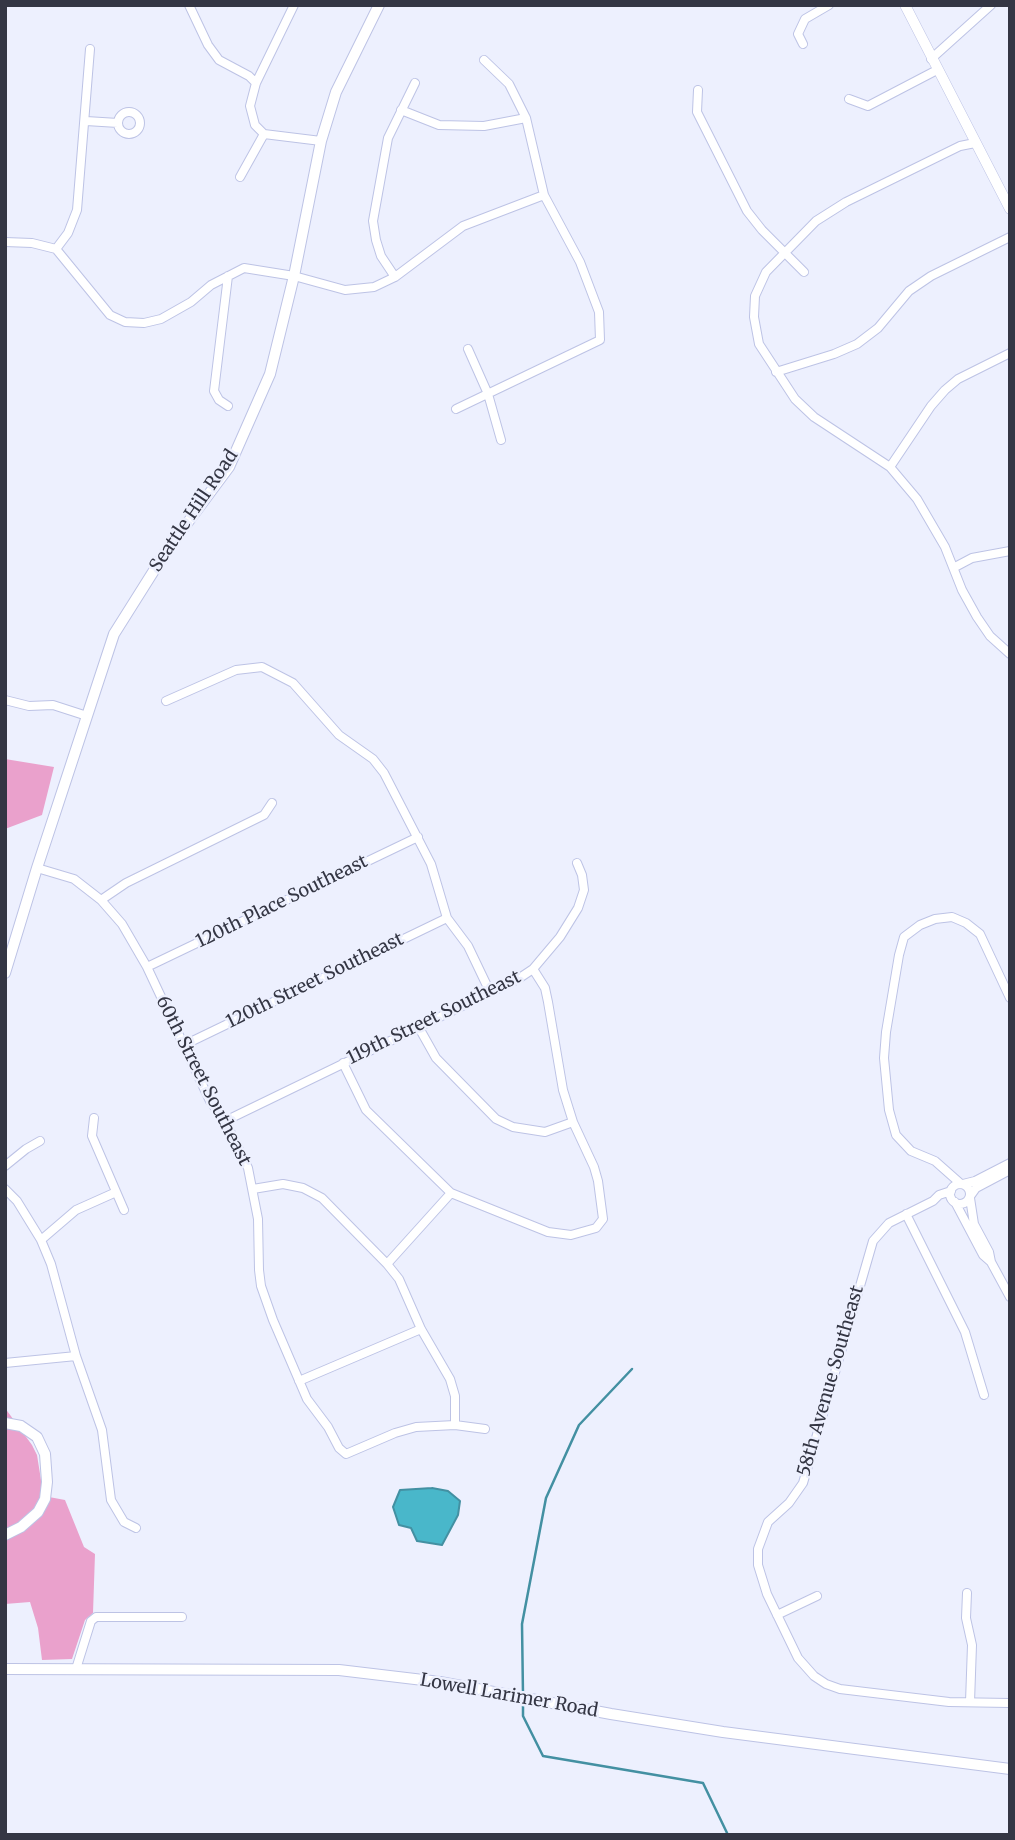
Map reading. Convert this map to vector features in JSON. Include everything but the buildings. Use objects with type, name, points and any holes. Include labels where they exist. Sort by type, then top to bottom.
[{"type":"main road","name":"Seattle Hill Road","points":[[5,972],[114,634],[165,553],[229,467],[270,374],[294,276],[321,141],[337,92],[379,5]]},
{"type":"main road","points":[[5,1423],[21,1426],[37,1437],[45,1454],[47,1482],[45,1499],[38,1512],[21,1527],[5,1535]]},
{"type":"main road","name":"Lowell Larimer Road","points":[[5,1669],[339,1670],[440,1682],[723,1732],[1010,1769]]},
{"type":"street","points":[[189,5],[208,45],[219,60],[249,76],[256,83]]},
{"type":"street","points":[[294,5],[256,83],[250,106],[255,125],[264,134],[321,141]]},
{"type":"street","points":[[803,44],[798,34],[805,19],[829,5]]},
{"type":"street","points":[[905,5],[975,143],[1006,192],[1010,209]]},
{"type":"street","points":[[931,59],[991,5]]},
{"type":"street","points":[[56,249],[68,233],[77,210],[90,49]]},
{"type":"street","points":[[456,409],[600,340],[599,312],[580,261],[544,195],[526,118],[509,84],[484,60]]},
{"type":"street","points":[[849,99],[868,106],[937,70]]},
{"type":"street","points":[[395,277],[381,256],[373,221],[388,138],[415,83]]},
{"type":"street","points":[[698,90],[697,111],[747,211],[804,272]]},
{"type":"street","points":[[401,110],[439,125],[484,126],[526,118]]},
{"type":"street","points":[[86,121],[118,123]]},
{"type":"street","points":[[240,177],[264,134]]},
{"type":"street","points":[[975,143],[960,146],[846,202],[816,221],[766,272],[755,296],[754,317],[759,344],[795,399],[814,418],[890,467],[917,499],[955,567],[962,590],[977,617],[989,636],[1010,654]]},
{"type":"street","points":[[5,242],[32,243],[56,249],[110,315],[125,322],[144,323],[161,319],[191,302],[211,285],[244,268],[294,276],[345,290],[374,287],[395,277],[463,226],[544,195]]},
{"type":"street","points":[[776,372],[857,344],[878,328],[909,291],[931,276],[1010,237]]},
{"type":"street","points":[[228,276],[214,391],[219,400],[228,406]]},
{"type":"street","points":[[468,349],[488,394],[501,440]]},
{"type":"street","points":[[890,467],[945,390],[958,379],[1010,353]]},
{"type":"street","points":[[955,567],[972,558],[1010,551]]},
{"type":"street","points":[[166,701],[236,670],[262,667],[293,683],[339,735],[373,760],[384,773],[431,864],[447,918],[468,946],[490,992]]},
{"type":"street","points":[[5,700],[29,706],[53,705],[87,716]]},
{"type":"street","points":[[101,900],[126,883],[264,815],[272,803]]},
{"type":"street","name":"120th Place Southeast","points":[[146,967],[418,837]]},
{"type":"street","name":"119th Street Southeast","points":[[225,1121],[533,969],[560,937],[578,908],[583,890],[582,875],[576,863]]},
{"type":"street","name":"60th Street Southeast","points":[[37,867],[74,879],[101,900],[122,925],[146,967],[210,1101],[225,1121],[248,1168],[258,1219],[261,1286],[307,1399],[328,1427],[339,1448],[346,1454],[406,1430],[455,1425]]},
{"type":"street","points":[[1010,998],[980,934],[966,923],[952,917],[935,919],[920,925],[904,937],[892,993],[884,1058],[896,1135],[911,1151],[935,1161],[946,1173],[969,1189],[974,1224],[1010,1297]]},
{"type":"street","name":"120th Street Southeast","points":[[184,1045],[447,918]]},
{"type":"street","points":[[343,1063],[366,1110],[451,1193],[548,1232],[572,1235],[596,1228],[603,1219],[594,1167],[573,1122],[563,1090],[545,988],[533,969]]},
{"type":"street","points":[[418,1026],[436,1058],[496,1119],[513,1127],[545,1132],[573,1122]]},
{"type":"street","points":[[94,1118],[92,1136],[114,1193],[124,1210]]},
{"type":"street","points":[[5,1166],[40,1141]]},
{"type":"street","points":[[951,1190],[955,1185],[975,1181],[1010,1163]]},
{"type":"street","points":[[933,1200],[962,1204],[976,1188],[1010,1170]]},
{"type":"street","points":[[946,1173],[954,1201],[983,1255],[991,1262]]},
{"type":"street","points":[[253,1189],[283,1184],[303,1188],[321,1198],[387,1264],[399,1279],[421,1329],[450,1378],[455,1396],[455,1425],[485,1429]]},
{"type":"street","points":[[5,1189],[17,1202],[41,1240],[63,1302],[76,1356],[102,1430],[111,1500],[124,1522],[136,1528]]},
{"type":"street","name":"58th Avenue Southeast","points":[[951,1190],[889,1223],[873,1241],[803,1483],[789,1503],[768,1522],[761,1536],[758,1565],[761,1579],[804,1668],[827,1684],[840,1689],[949,1702],[1009,1703]]},
{"type":"street","points":[[41,1240],[76,1210],[114,1193]]},
{"type":"street","points":[[387,1264],[451,1193]]},
{"type":"street","points":[[906,1214],[965,1332],[984,1395]]},
{"type":"street","points":[[299,1381],[421,1329]]},
{"type":"street","points":[[5,1363],[76,1356]]},
{"type":"street","points":[[967,1593],[966,1618],[972,1645],[970,1702]]},
{"type":"street","points":[[778,1617],[817,1596]]},
{"type":"street","points":[[76,1669],[91,1620],[96,1617],[182,1617]]},
{"type":"shaded area","points":[[5,759],[54,767],[42,815],[5,829]]},
{"type":"shaded area","points":[[5,1408],[37,1455],[41,1480],[49,1497],[65,1500],[84,1547],[95,1554],[93,1613],[85,1620],[72,1659],[42,1660],[38,1628],[30,1602],[5,1604]]},
{"type":"water","points":[[432,1488],[448,1491],[460,1501],[458,1515],[442,1545],[417,1541],[411,1528],[399,1525],[393,1507],[400,1490]]},
{"type":"waterway","points":[[523,1695],[522,1624],[546,1498],[579,1425],[632,1369]]},
{"type":"waterway","points":[[523,1702],[523,1716],[543,1756],[703,1783],[728,1835]]}]
